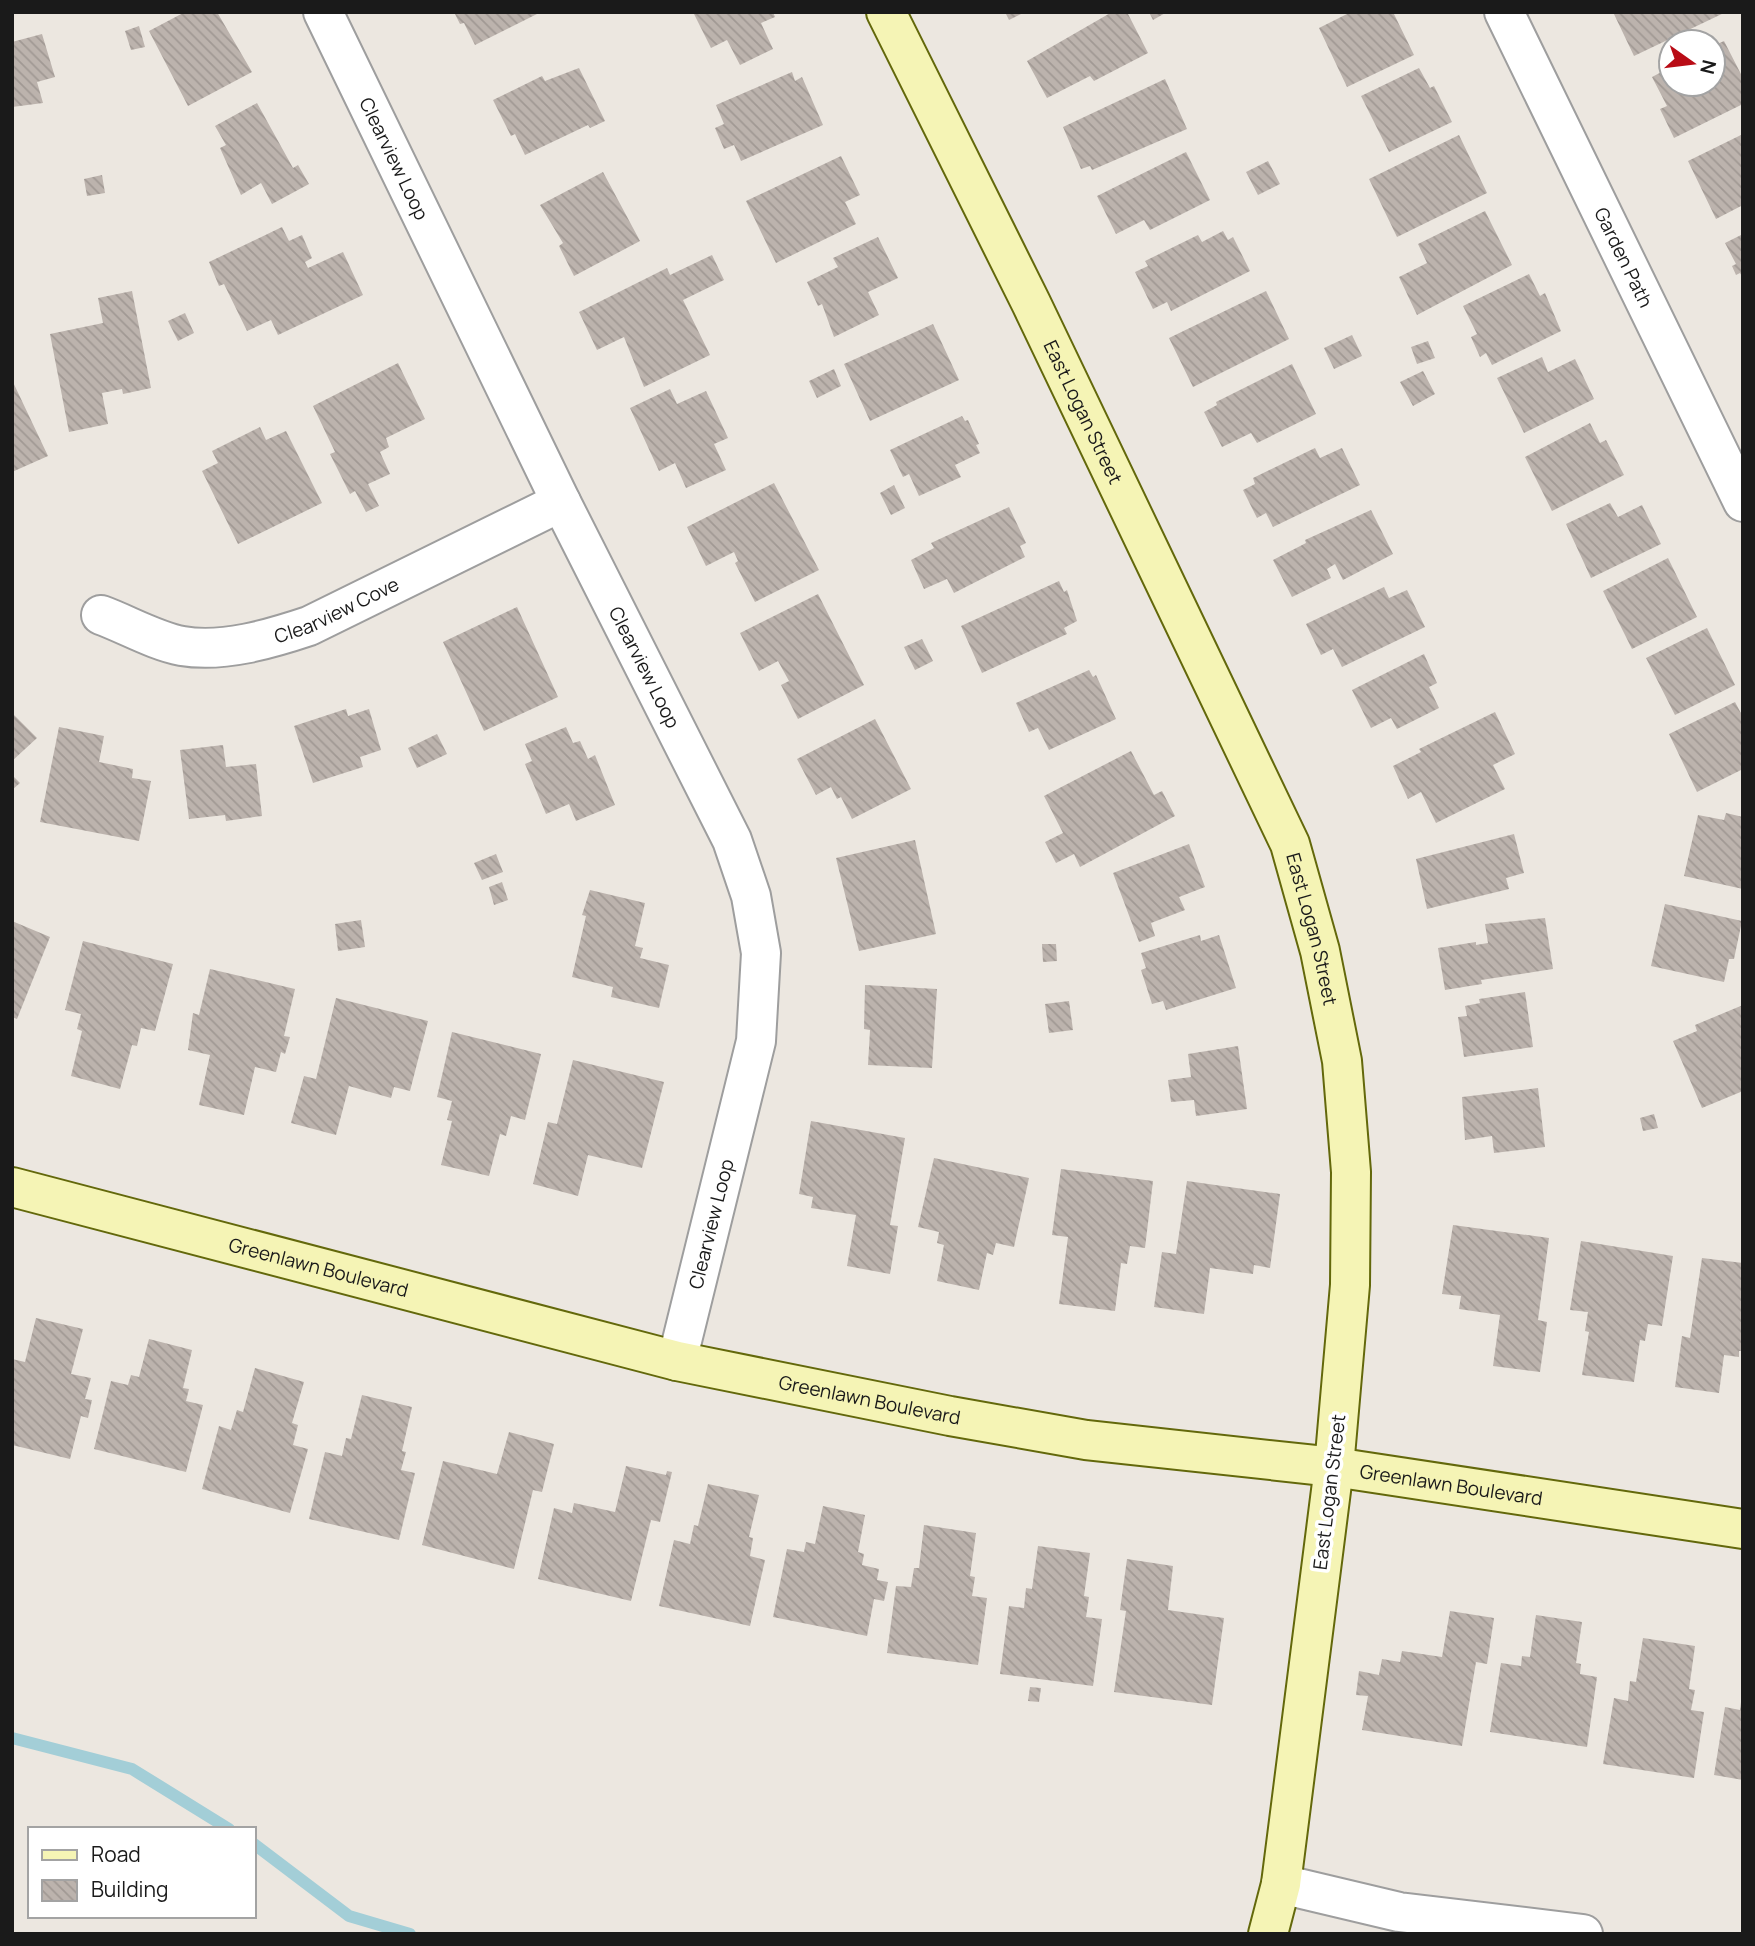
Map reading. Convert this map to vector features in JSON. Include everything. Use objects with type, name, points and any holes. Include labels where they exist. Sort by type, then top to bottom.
[{"type":"street","name":"Clearview Loop","points":[[323,12],[561,502],[732,840],[751,896],[761,953],[756,1041],[677,1361]]},
{"type":"street","name":"East Logan Street","points":[[886,12],[1037,316],[1290,844],[1320,951],[1342,1061],[1351,1172],[1350,1284],[1334,1467],[1280,1884],[1269,1934]]},
{"type":"street","name":"Garden Path","points":[[1504,12],[1743,502]]},
{"type":"street","name":"Clearview Cove","points":[[101,615],[182,646],[234,645],[283,635],[309,626],[561,502]]},
{"type":"street","name":"Greenlawn Boulevard","points":[[12,1188],[677,1361],[1086,1440],[1334,1467],[1743,1529]]},
{"type":"street","points":[[1280,1884],[1398,1923],[1583,1934]]},
{"type":"building","points":[[185,12],[217,12],[252,72],[188,106],[149,31]]},
{"type":"building","points":[[454,12],[541,12],[475,45],[464,23],[460,24]]},
{"type":"building","points":[[693,12],[773,12],[775,17],[761,23],[773,49],[740,65],[727,40],[711,48]]},
{"type":"building","points":[[1005,12],[1025,12],[1009,20]]},
{"type":"building","points":[[1112,12],[1127,12],[1148,53],[1094,81],[1090,76],[1047,98],[1027,61]]},
{"type":"building","points":[[1149,12],[1167,12],[1153,20]]},
{"type":"building","points":[[1351,12],[1393,12],[1414,55],[1347,87],[1319,28]]},
{"type":"building","points":[[1613,12],[1726,12],[1693,28],[1657,28],[1657,45],[1634,56]]},
{"type":"building","points":[[139,26],[145,47],[131,50],[125,31]]},
{"type":"building","points":[[42,34],[55,77],[37,82],[43,103],[12,107],[12,42]]},
{"type":"building","points":[[1727,47],[1743,78],[1743,104],[1674,138],[1660,109],[1667,106],[1663,98],[1727,98]]},
{"type":"building","points":[[579,68],[605,121],[590,128],[588,125],[525,155],[515,134],[511,136],[493,100],[542,76],[545,81]]},
{"type":"building","points":[[1419,68],[1430,88],[1434,86],[1452,122],[1389,152],[1361,96]]},
{"type":"building","points":[[792,72],[795,81],[802,77],[823,125],[741,161],[734,145],[724,149],[715,128],[724,124],[716,105]]},
{"type":"building","points":[[1657,74],[1657,87],[1652,77]]},
{"type":"building","points":[[1165,79],[1187,129],[1092,170],[1090,166],[1081,169],[1063,127]]},
{"type":"building","points":[[257,103],[293,168],[298,165],[309,184],[272,204],[261,183],[241,195],[220,148],[226,145],[215,126]]},
{"type":"building","points":[[1743,134],[1743,205],[1716,219],[1688,161]]},
{"type":"building","points":[[1459,135],[1487,193],[1397,237],[1369,179]]},
{"type":"building","points":[[1186,152],[1210,200],[1150,230],[1144,220],[1116,234],[1097,196]]},
{"type":"building","points":[[841,156],[860,195],[845,202],[856,224],[776,263],[746,201]]},
{"type":"building","points":[[1268,161],[1280,184],[1258,195],[1246,172]]},
{"type":"building","points":[[603,172],[640,241],[574,276],[559,246],[563,243],[540,205]]},
{"type":"building","points":[[102,175],[105,193],[87,196],[84,179]]},
{"type":"building","points":[[1485,211],[1512,265],[1417,315],[1399,277],[1427,263],[1418,244]]},
{"type":"building","points":[[282,227],[289,241],[302,235],[312,258],[305,262],[308,268],[343,252],[363,295],[278,335],[271,320],[247,331],[224,284],[219,286],[209,262]]},
{"type":"building","points":[[1223,231],[1228,240],[1233,237],[1250,271],[1171,311],[1167,302],[1153,309],[1135,272],[1148,266],[1145,261],[1198,235],[1202,242]]},
{"type":"building","points":[[1743,234],[1743,278],[1740,273],[1736,275],[1732,266],[1736,264],[1725,243]]},
{"type":"building","points":[[878,237],[898,278],[868,292],[879,315],[834,337],[822,304],[818,306],[807,282],[838,267],[833,258]]},
{"type":"building","points":[[712,255],[724,280],[683,300],[710,355],[644,387],[624,337],[597,350],[579,312],[667,268],[670,275]]},
{"type":"building","points":[[1529,274],[1540,296],[1545,293],[1561,331],[1492,365],[1486,353],[1480,357],[1471,337],[1477,334],[1463,306]]},
{"type":"building","points":[[132,291],[151,388],[123,394],[122,389],[102,393],[108,424],[69,432],[50,334],[103,323],[98,298]]},
{"type":"building","points":[[1266,291],[1289,339],[1193,387],[1169,338]]},
{"type":"building","points":[[185,313],[194,333],[178,341],[168,321]]},
{"type":"building","points":[[933,324],[959,380],[870,421],[844,364]]},
{"type":"building","points":[[1352,335],[1362,356],[1334,369],[1324,348]]},
{"type":"building","points":[[1428,341],[1435,358],[1417,364],[1411,347]]},
{"type":"building","points":[[1542,357],[1548,372],[1575,359],[1594,399],[1524,433],[1497,378]]},
{"type":"building","points":[[398,363],[425,419],[386,438],[389,447],[380,452],[390,474],[368,484],[379,506],[366,512],[355,491],[350,494],[330,454],[335,452],[313,406]]},
{"type":"building","points":[[1292,364],[1316,414],[1257,443],[1251,433],[1222,447],[1204,412],[1217,405],[1216,402]]},
{"type":"building","points":[[834,369],[841,386],[817,398],[809,381]]},
{"type":"building","points":[[1423,371],[1435,394],[1413,406],[1400,382]]},
{"type":"building","points":[[12,380],[48,456],[12,472]]},
{"type":"building","points":[[670,389],[677,404],[706,391],[728,438],[714,444],[726,470],[686,488],[675,463],[659,471],[630,408]]},
{"type":"building","points":[[962,416],[965,421],[968,420],[979,444],[976,445],[980,453],[955,465],[961,477],[919,496],[909,474],[903,477],[890,450]]},
{"type":"building","points":[[1590,423],[1600,443],[1606,440],[1624,475],[1552,511],[1525,457]]},
{"type":"building","points":[[260,427],[266,440],[286,431],[322,503],[238,544],[202,471],[218,463],[212,451]]},
{"type":"building","points":[[1315,448],[1320,458],[1342,448],[1360,485],[1273,527],[1266,513],[1257,518],[1243,490],[1255,484],[1253,478]]},
{"type":"building","points":[[774,483],[819,570],[755,602],[735,563],[738,561],[734,552],[706,566],[687,527]]},
{"type":"building","points":[[894,485],[905,508],[891,515],[880,493]]},
{"type":"building","points":[[1610,503],[1618,517],[1642,505],[1661,544],[1591,578],[1566,524]]},
{"type":"building","points":[[1009,507],[1026,543],[1020,546],[1025,557],[954,593],[947,579],[924,589],[911,560],[934,548],[931,543]]},
{"type":"building","points":[[1371,510],[1393,554],[1343,580],[1335,564],[1327,569],[1331,578],[1292,597],[1273,560],[1306,543],[1305,540]]},
{"type":"building","points":[[1668,558],[1697,617],[1632,649],[1603,591]]},
{"type":"building","points":[[1059,581],[1064,592],[1067,590],[1077,621],[1064,628],[1067,634],[982,673],[961,626]]},
{"type":"building","points":[[1384,587],[1389,598],[1407,590],[1425,627],[1342,667],[1333,649],[1321,655],[1306,624]]},
{"type":"building","points":[[818,594],[864,685],[798,719],[781,685],[789,681],[778,661],[759,671],[740,633]]},
{"type":"building","points":[[517,607],[558,697],[484,731],[443,642]]},
{"type":"building","points":[[1707,628],[1735,685],[1675,715],[1646,658]]},
{"type":"building","points":[[922,639],[933,661],[915,670],[904,647]]},
{"type":"building","points":[[1424,654],[1437,683],[1429,687],[1439,708],[1397,729],[1391,718],[1371,728],[1352,690]]},
{"type":"building","points":[[1089,670],[1093,677],[1096,675],[1116,719],[1049,750],[1038,728],[1029,732],[1016,703]]},
{"type":"building","points":[[1735,702],[1743,717],[1743,769],[1697,792],[1669,734]]},
{"type":"building","points":[[346,709],[348,716],[369,709],[381,750],[360,757],[363,767],[313,783],[294,726]]},
{"type":"building","points":[[1495,712],[1515,754],[1493,765],[1505,789],[1436,823],[1421,792],[1408,799],[1393,766],[1421,752],[1419,749]]},
{"type":"building","points":[[12,713],[37,738],[12,761]]},
{"type":"building","points":[[875,719],[911,789],[852,819],[841,797],[837,799],[831,787],[816,795],[797,759]]},
{"type":"building","points":[[59,727],[104,736],[99,762],[133,769],[132,778],[151,781],[139,841],[40,822]]},
{"type":"building","points":[[566,727],[573,743],[580,741],[588,759],[595,755],[615,805],[576,821],[569,804],[546,814],[525,764],[532,761],[525,744]]},
{"type":"building","points":[[437,734],[447,754],[417,768],[408,748]]},
{"type":"building","points":[[223,745],[226,767],[256,764],[262,816],[226,821],[225,815],[189,819],[180,750]]},
{"type":"building","points":[[1131,751],[1154,795],[1162,791],[1175,816],[1080,867],[1074,854],[1056,863],[1045,842],[1063,833],[1044,796]]},
{"type":"building","points":[[12,775],[20,783],[12,790]]},
{"type":"building","points":[[1726,813],[1743,817],[1743,889],[1684,876],[1698,815],[1724,820]]},
{"type":"building","points":[[1514,834],[1524,873],[1506,878],[1509,889],[1427,909],[1416,859]]},
{"type":"building","points":[[915,840],[936,934],[859,951],[836,858]]},
{"type":"building","points":[[1189,844],[1205,887],[1179,897],[1185,910],[1151,923],[1155,936],[1139,942],[1113,873]]},
{"type":"building","points":[[496,854],[503,872],[482,880],[474,863]]},
{"type":"building","points":[[502,882],[508,900],[494,905],[489,887]]},
{"type":"building","points":[[590,890],[645,903],[635,946],[643,948],[640,958],[669,965],[659,1008],[611,997],[613,987],[572,977],[586,916],[582,915]]},
{"type":"building","points":[[1665,904],[1742,921],[1734,959],[1729,959],[1724,982],[1651,966]]},
{"type":"building","points":[[1545,918],[1553,969],[1481,980],[1482,984],[1445,990],[1438,948],[1476,942],[1476,945],[1488,943],[1485,924]]},
{"type":"building","points":[[361,920],[365,947],[338,951],[335,924]]},
{"type":"building","points":[[12,921],[50,937],[17,1019],[12,1017]]},
{"type":"building","points":[[1200,935],[1201,941],[1219,935],[1236,988],[1166,1010],[1163,1001],[1152,1004],[1141,970],[1146,968],[1141,953]]},
{"type":"building","points":[[83,941],[173,964],[155,1031],[141,1028],[137,1046],[132,1045],[120,1089],[71,1076],[82,1031],[77,1029],[81,1014],[65,1010]]},
{"type":"building","points":[[1042,944],[1056,944],[1057,961],[1043,962]]},
{"type":"building","points":[[210,969],[295,989],[284,1036],[290,1037],[285,1054],[281,1052],[276,1072],[255,1067],[244,1115],[199,1105],[210,1055],[188,1050],[193,1013],[199,1015]]},
{"type":"building","points":[[865,985],[937,989],[932,1068],[868,1065],[870,1030],[864,1029]]},
{"type":"building","points":[[1525,992],[1533,1047],[1464,1057],[1458,1017],[1467,1016],[1465,1006],[1480,1003],[1479,999]]},
{"type":"building","points":[[336,998],[428,1021],[410,1091],[394,1087],[391,1098],[349,1086],[336,1135],[291,1123],[304,1076],[316,1079]]},
{"type":"building","points":[[1069,1001],[1073,1030],[1049,1033],[1045,1004]]},
{"type":"building","points":[[1743,1005],[1743,1091],[1702,1108],[1673,1041],[1697,1031],[1695,1025]]},
{"type":"building","points":[[452,1032],[541,1054],[525,1120],[511,1116],[506,1136],[500,1134],[489,1176],[441,1165],[452,1121],[447,1120],[452,1101],[437,1097]]},
{"type":"building","points":[[1238,1046],[1247,1109],[1196,1116],[1194,1100],[1171,1102],[1168,1080],[1191,1077],[1188,1054]]},
{"type":"building","points":[[573,1060],[664,1082],[642,1168],[588,1155],[578,1196],[533,1184],[548,1122],[557,1124]]},
{"type":"building","points":[[1538,1088],[1545,1147],[1494,1153],[1492,1136],[1465,1140],[1462,1097]]},
{"type":"building","points":[[1654,1114],[1658,1128],[1643,1131],[1640,1118]]},
{"type":"building","points":[[811,1121],[905,1138],[890,1225],[898,1226],[890,1274],[847,1266],[856,1215],[811,1208],[813,1197],[799,1194]]},
{"type":"building","points":[[934,1158],[1029,1178],[1014,1247],[996,1243],[993,1255],[987,1253],[979,1290],[937,1281],[944,1245],[937,1243],[939,1232],[918,1227]]},
{"type":"building","points":[[1061,1169],[1153,1181],[1145,1248],[1130,1246],[1127,1264],[1121,1263],[1115,1311],[1059,1304],[1068,1237],[1052,1235]]},
{"type":"building","points":[[1187,1181],[1280,1194],[1270,1268],[1254,1265],[1253,1274],[1210,1268],[1204,1314],[1154,1307],[1162,1252],[1176,1254]]},
{"type":"building","points":[[1453,1225],[1549,1238],[1538,1320],[1547,1322],[1540,1372],[1493,1366],[1500,1315],[1459,1309],[1461,1296],[1442,1294]]},
{"type":"building","points":[[1581,1241],[1673,1256],[1662,1326],[1648,1324],[1645,1341],[1640,1340],[1634,1382],[1582,1375],[1589,1332],[1585,1331],[1588,1312],[1570,1310]]},
{"type":"building","points":[[1702,1258],[1743,1263],[1743,1351],[1739,1351],[1739,1357],[1724,1355],[1719,1393],[1675,1387],[1682,1336],[1690,1338]]},
{"type":"building","points":[[36,1318],[83,1329],[71,1374],[91,1378],[85,1399],[92,1400],[88,1418],[81,1416],[70,1459],[12,1445],[12,1359],[25,1362]]},
{"type":"building","points":[[149,1339],[192,1350],[183,1388],[189,1389],[186,1401],[203,1405],[186,1472],[94,1449],[111,1381],[128,1385],[131,1375],[139,1377]]},
{"type":"building","points":[[255,1368],[304,1382],[292,1423],[298,1425],[293,1445],[308,1449],[290,1513],[202,1489],[219,1426],[231,1430],[237,1410],[243,1412]]},
{"type":"building","points":[[362,1395],[412,1407],[402,1451],[406,1452],[401,1470],[415,1473],[399,1540],[309,1519],[325,1452],[342,1456],[346,1438],[351,1439]]},
{"type":"building","points":[[509,1432],[554,1444],[542,1492],[533,1490],[514,1569],[422,1545],[443,1461],[497,1474]]},
{"type":"building","points":[[626,1466],[666,1475],[667,1471],[672,1472],[660,1522],[651,1520],[631,1601],[538,1579],[554,1508],[572,1513],[574,1503],[615,1512]]},
{"type":"building","points":[[708,1484],[759,1495],[749,1537],[753,1538],[750,1556],[765,1560],[750,1626],[659,1606],[674,1540],[690,1544],[694,1525],[698,1526]]},
{"type":"building","points":[[823,1506],[865,1515],[858,1552],[864,1554],[862,1565],[879,1569],[877,1580],[888,1582],[884,1601],[874,1599],[867,1636],[773,1617],[787,1549],[804,1552],[806,1542],[815,1544]]},
{"type":"building","points":[[924,1525],[976,1533],[970,1576],[975,1577],[972,1596],[987,1598],[978,1665],[887,1653],[896,1586],[911,1587],[914,1568],[919,1568]]},
{"type":"building","points":[[1038,1546],[1090,1553],[1084,1596],[1089,1597],[1086,1617],[1102,1619],[1093,1686],[1000,1674],[1009,1606],[1024,1608],[1026,1588],[1032,1589]]},
{"type":"building","points":[[1127,1559],[1173,1566],[1168,1610],[1224,1618],[1212,1705],[1114,1692],[1126,1611],[1120,1610]]},
{"type":"building","points":[[1450,1611],[1494,1618],[1487,1664],[1476,1662],[1462,1746],[1362,1730],[1368,1696],[1356,1695],[1359,1671],[1379,1675],[1382,1659],[1400,1662],[1402,1651],[1442,1657]]},
{"type":"building","points":[[1536,1615],[1582,1622],[1576,1663],[1581,1664],[1580,1674],[1597,1677],[1587,1747],[1490,1732],[1501,1663],[1521,1666],[1522,1656],[1530,1657]]},
{"type":"building","points":[[1643,1638],[1695,1646],[1689,1689],[1695,1690],[1691,1710],[1704,1712],[1694,1778],[1603,1764],[1614,1698],[1628,1701],[1630,1681],[1636,1682]]},
{"type":"building","points":[[1030,1687],[1041,1688],[1039,1702],[1028,1701]]},
{"type":"building","points":[[1741,1702],[1743,1780],[1714,1775],[1725,1707],[1740,1710]]},
{"type":"waterway","points":[[12,1738],[132,1769],[226,1827]]},
{"type":"waterway","points":[[256,1846],[349,1916],[410,1934]]}]
